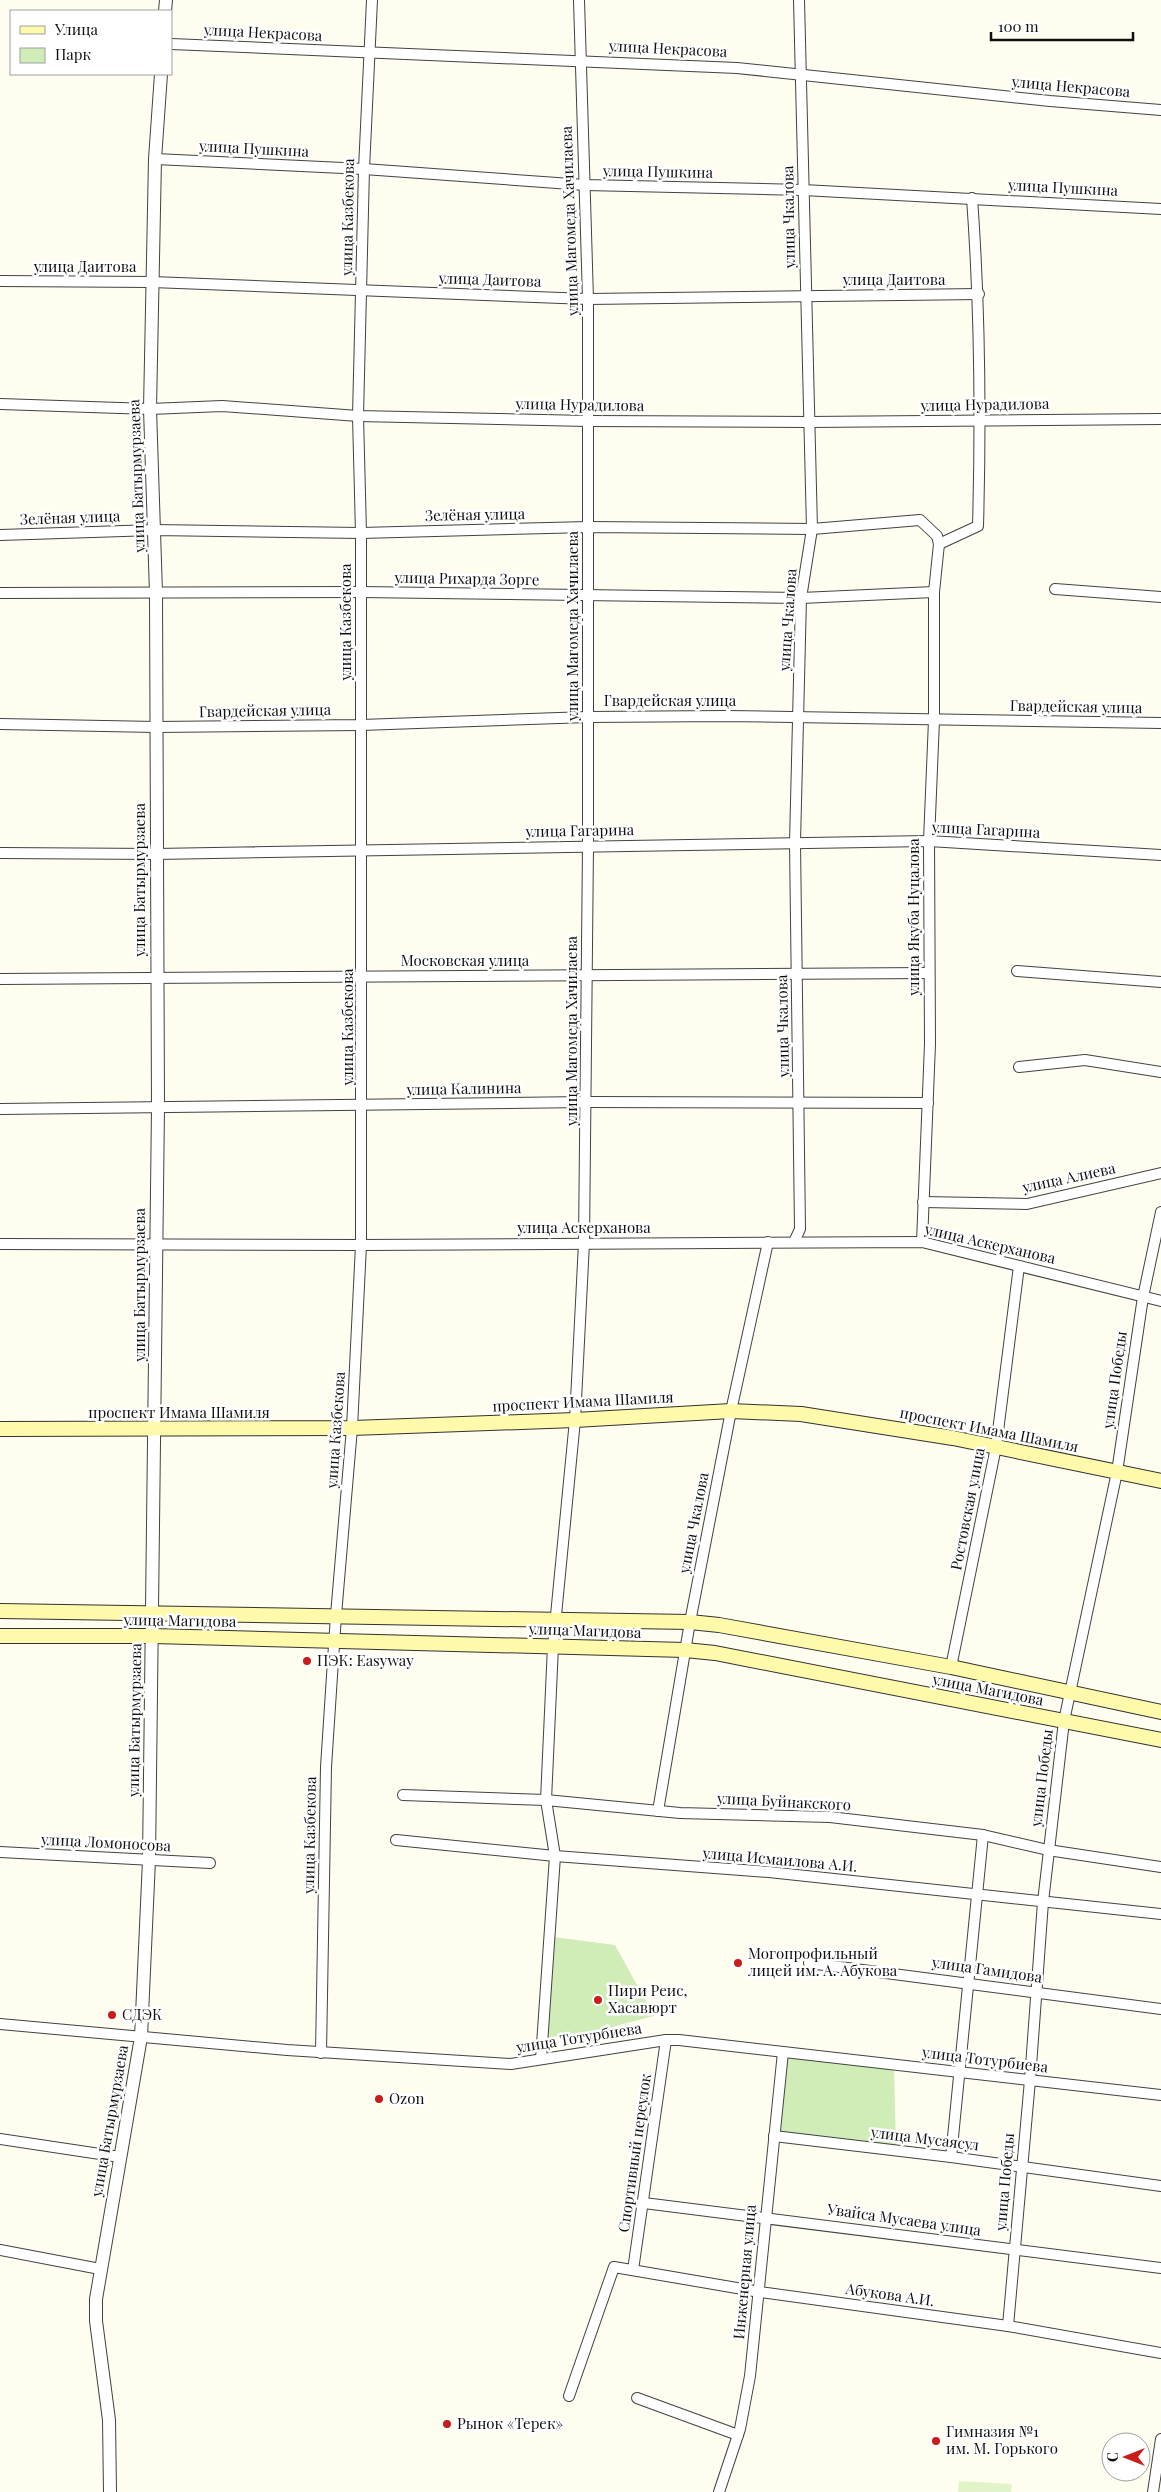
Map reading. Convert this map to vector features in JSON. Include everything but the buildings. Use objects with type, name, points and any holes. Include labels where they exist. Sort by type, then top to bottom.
[{"type":"main road","name":"проспект Имама Шамиля","points":[[0,1429],[352,1428],[575,1420],[731,1411],[802,1414],[996,1447],[1161,1481]]},
{"type":"main road","name":"улица Магидова","points":[[0,1612],[336,1615],[690,1622],[719,1625],[951,1667],[1161,1712]]},
{"type":"main road","name":"улица Магидова","points":[[0,1636],[153,1636],[685,1650],[715,1653],[1161,1740]]},
{"type":"street","name":"улица Казбекова","points":[[321,2052],[326,1767],[334,1640],[352,1428],[362,1246],[363,976],[360,592],[362,533],[358,416],[364,170],[372,0]]},
{"type":"street","name":"улица Магомеда Хачилаева","points":[[541,2059],[555,1856],[546,1800],[553,1646],[575,1420],[584,1243],[588,846],[588,299],[579,0]]},
{"type":"street","name":"улица Чкалова","points":[[794,1242],[800,1228],[795,843],[802,598],[812,529],[799,0]]},
{"type":"street","name":"улица Некрасова","points":[[172,44],[370,54],[581,60],[800,73],[1050,101],[1161,110]]},
{"type":"street","name":"улица Батырмурзаева","points":[[110,2492],[109,2420],[96,2321],[96,2299],[141,2037],[149,1860],[156,1430],[158,1107],[156,593],[150,408],[155,159],[161,75]]},
{"type":"street","name":"улица Пушкина","points":[[155,159],[364,170],[585,185],[803,190],[1161,209]]},
{"type":"street","points":[[939,544],[978,526],[980,420],[979,294],[972,198]]},
{"type":"street","name":"улица Даитова","points":[[0,281],[152,282],[588,299],[979,294]]},
{"type":"street","name":"улица Нурадилова","points":[[0,404],[150,408],[222,406],[358,416],[588,421],[809,422],[1161,419]]},
{"type":"street","name":"Зелёная улица","points":[[0,535],[154,530],[362,533],[588,527],[812,529],[920,520],[937,536],[939,544]]},
{"type":"street","name":"улица Якуба Нуцалова","points":[[922,1242],[928,1103],[929,841],[934,720],[934,592],[939,544]]},
{"type":"street","points":[[1055,588],[1161,597]]},
{"type":"street","name":"улица Рихарда Зорге","points":[[0,594],[360,592],[802,598],[934,592]]},
{"type":"street","name":"Гвардейская улица","points":[[0,724],[156,727],[362,725],[588,717],[799,717],[1161,723]]},
{"type":"street","name":"улица Гагарина","points":[[0,854],[156,854],[929,841],[1161,855]]},
{"type":"street","points":[[1017,971],[1161,982]]},
{"type":"street","name":"Московская улица","points":[[0,979],[929,973]]},
{"type":"street","points":[[1019,1068],[1085,1060],[1161,1072]]},
{"type":"street","name":"улица Калинина","points":[[0,1109],[586,1102],[928,1103]]},
{"type":"street","name":"улица Алиева","points":[[923,1202],[1027,1204],[1161,1173]]},
{"type":"street","name":"улица Победы","points":[[1008,2326],[1030,2080],[1043,1902],[1064,1721],[1117,1472],[1143,1297],[1161,1212]]},
{"type":"street","name":"улица Чкалова","points":[[658,1811],[690,1622],[731,1411],[768,1242]]},
{"type":"street","name":"улица Аскерханова","points":[[0,1244],[362,1246],[922,1242],[1161,1300]]},
{"type":"street","name":"Ростовская улица","points":[[951,1667],[996,1447],[1019,1266]]},
{"type":"street","name":"улица Буйнакского","points":[[403,1795],[546,1800],[680,1813],[830,1817],[983,1835],[1048,1850],[1161,1867]]},
{"type":"street","points":[[951,2157],[983,1835]]},
{"type":"street","name":"улица Исмаилова А.И.","points":[[396,1840],[555,1856],[769,1872],[977,1896],[1161,1914]]},
{"type":"street","name":"улица Ломоносова","points":[[0,1852],[210,1863]]},
{"type":"street","name":"улица Гамидова","points":[[809,1963],[968,1982],[1161,2009]]},
{"type":"street","name":"улица Тотурбиева","points":[[0,2024],[321,2052],[511,2064],[666,2040],[1161,2095]]},
{"type":"street","name":"Спортивный переулок","points":[[634,2270],[666,2040]]},
{"type":"street","name":"Инженерная улица","points":[[719,2492],[738,2435],[750,2376],[783,2052]]},
{"type":"street","name":"улица Мусаясул","points":[[774,2136],[1022,2166],[1161,2186]]},
{"type":"street","points":[[0,2139],[120,2157]]},
{"type":"street","name":"Увайса Мусаева улица","points":[[644,2203],[1161,2268]]},
{"type":"street","points":[[0,2250],[100,2269]]},
{"type":"street","name":"Абукова А.И.","points":[[569,2396],[614,2267],[760,2292],[1008,2326],[1161,2353]]},
{"type":"street","points":[[637,2398],[738,2435]]},
{"type":"street","points":[[1157,2485],[1161,2439]]},
{"type":"green space","points":[[554,1937],[615,1945],[654,2016],[601,2030],[546,2038]]},
{"type":"green space","points":[[787,2057],[894,2068],[896,2145],[779,2133]]},
{"type":"green space","points":[[959,2481],[1012,2484],[1011,2492],[958,2492]]},
{"type":"place","name":"ПЭК: Easyway","points":[[307,1661]]},
{"type":"place","name":"Могопрофильный лицей им. А. Абукова","points":[[738,1963]]},
{"type":"place","name":"Пири Реис, Хасавюрт","points":[[598,2000]]},
{"type":"place","name":"СДЭК","points":[[112,2015]]},
{"type":"place","name":"Ozon","points":[[379,2099]]},
{"type":"place","name":"Рынок «Терек»","points":[[447,2424]]},
{"type":"place","name":"Гимназия №1 им. М. Горького","points":[[936,2441]]}]
